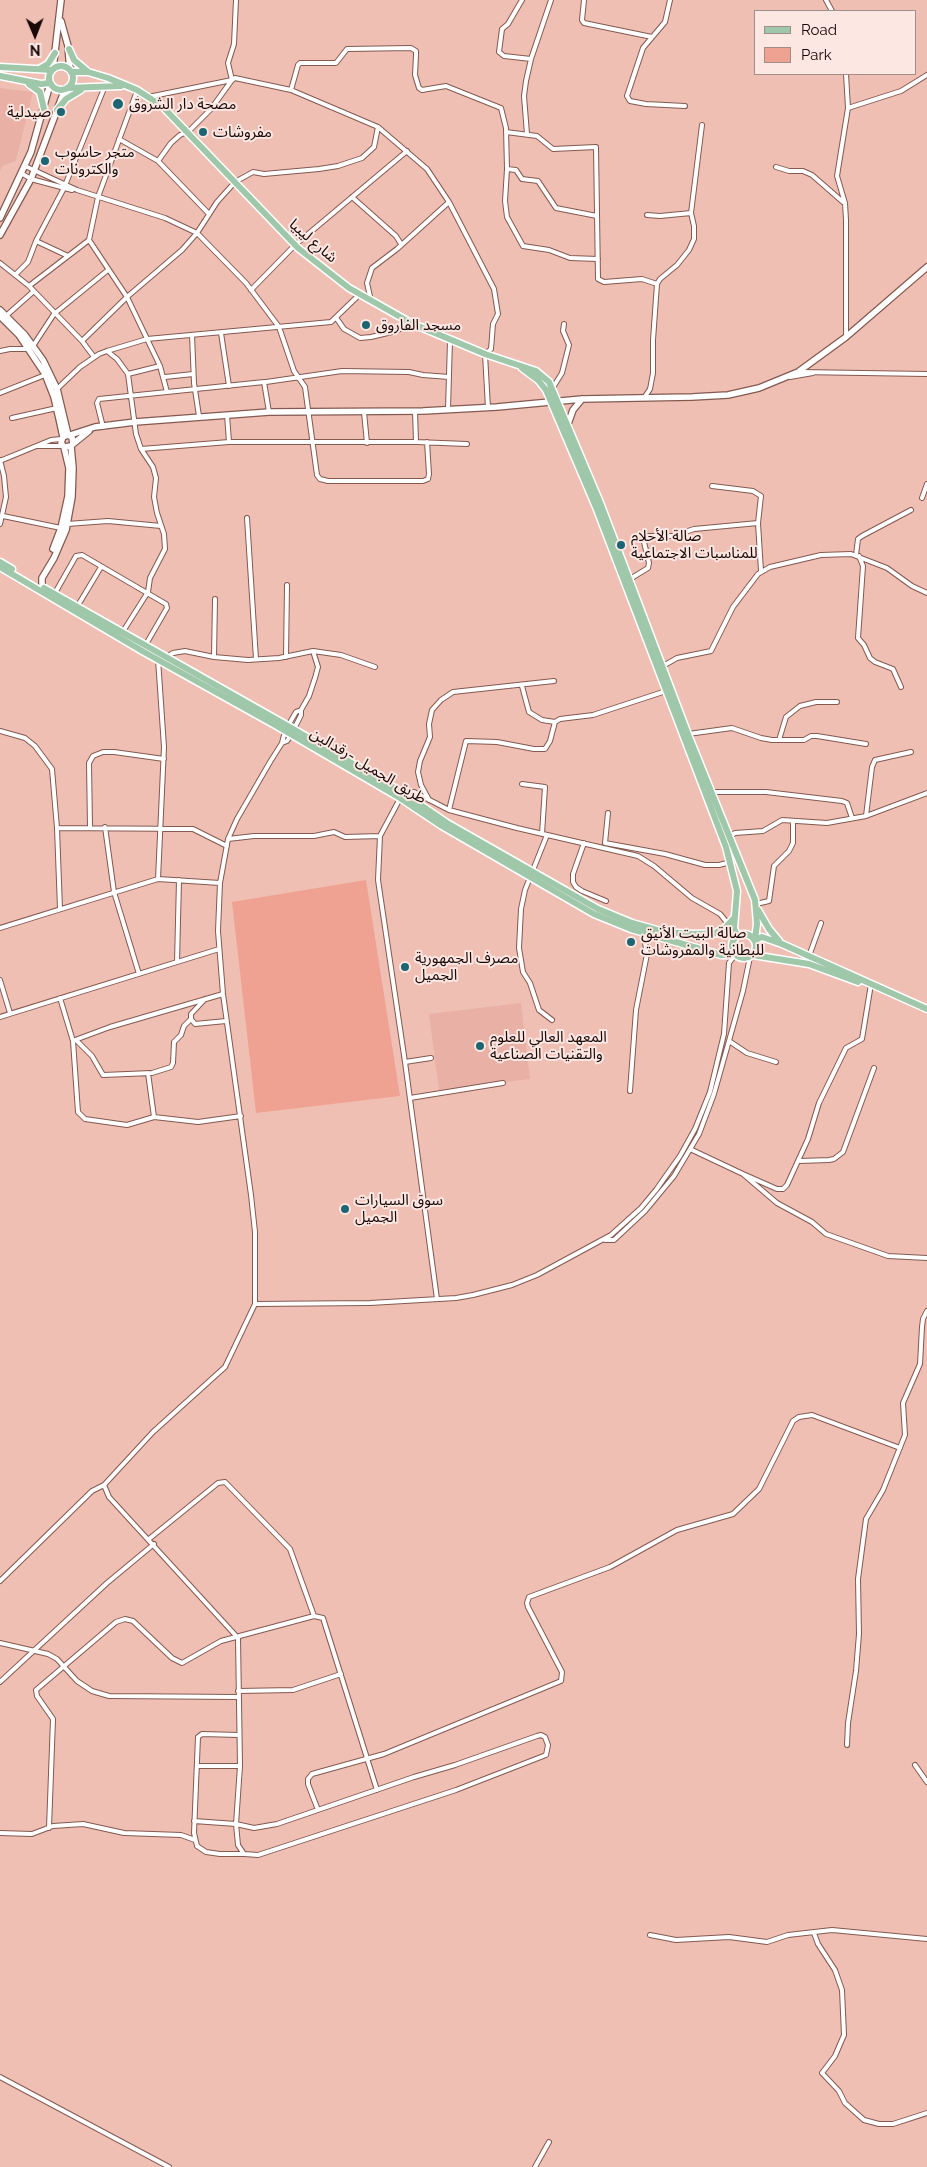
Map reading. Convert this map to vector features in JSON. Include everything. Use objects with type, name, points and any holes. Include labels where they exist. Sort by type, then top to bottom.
[{"type":"main road","points":[[69,49],[78,65],[88,72]]},
{"type":"main road","points":[[36,69],[48,64],[55,53]]},
{"type":"main road","points":[[0,67],[53,70],[61,67],[70,72],[88,72]]},
{"type":"main road","points":[[53,70],[49,76],[50,83],[56,89],[125,86]]},
{"type":"main road","points":[[66,88],[72,80],[70,72]]},
{"type":"main road","name":"شارع ليبيا","points":[[88,72],[137,90],[162,106],[189,132],[295,245],[349,288],[411,323],[485,354],[519,365]]},
{"type":"main road","points":[[0,76],[44,84],[50,83]]},
{"type":"main road","points":[[19,80],[38,89],[42,96],[44,109]]},
{"type":"main road","points":[[57,110],[71,95],[89,87]]},
{"type":"main road","points":[[519,365],[542,375],[552,389],[554,402],[666,691],[729,846],[765,924],[782,944]]},
{"type":"main road","points":[[519,365],[543,384],[568,424],[630,579],[728,838],[730,862],[737,891],[734,928],[736,936],[732,944],[735,954],[742,958],[751,956],[809,964],[872,986]]},
{"type":"main road","name":"طريق الجميل -رقدالين","points":[[0,562],[35,585],[55,594],[145,646],[162,659]]},
{"type":"main road","name":"طريق الجميل -رقدالين","points":[[0,567],[35,585],[401,796],[442,826],[598,910],[632,923],[664,932],[728,933],[736,936]]},
{"type":"main road","name":"طريق الجميل -رقدالين","points":[[532,875],[594,914],[643,932],[723,956],[735,954]]},
{"type":"main road","points":[[751,956],[757,947],[755,939],[757,924],[755,902]]},
{"type":"main road","points":[[712,933],[729,925],[736,912]]},
{"type":"main road","points":[[736,936],[747,934],[755,939],[764,937],[927,1009]]},
{"type":"street","points":[[53,70],[61,0]]},
{"type":"street","points":[[158,161],[171,143],[180,135],[189,132],[211,109],[232,80],[228,63],[234,44],[236,0]]},
{"type":"street","points":[[522,0],[508,24],[502,29],[499,52],[504,56],[530,59]]},
{"type":"street","points":[[527,134],[524,96],[530,59],[551,0]]},
{"type":"street","points":[[584,0],[582,20],[584,23],[652,37]]},
{"type":"street","points":[[670,0],[665,22],[643,48],[630,82],[627,98],[646,104],[685,106]]},
{"type":"street","points":[[60,20],[69,49],[70,72]]},
{"type":"street","points":[[292,90],[298,64],[300,63],[336,63],[347,49],[411,48],[416,51],[416,76],[419,88],[422,90],[446,86],[499,106],[502,110],[506,132],[507,169],[505,202],[507,217],[523,246],[549,250],[570,258],[598,259]]},
{"type":"street","points":[[846,75],[848,108],[837,176],[844,203],[846,337]]},
{"type":"street","points":[[848,108],[901,92],[927,75]]},
{"type":"street","points":[[148,97],[235,78],[292,90],[378,127],[427,168],[449,202],[488,276],[496,297],[498,314],[493,324],[491,349],[485,354],[488,408]]},
{"type":"street","points":[[0,218],[37,135],[50,83]]},
{"type":"street","points":[[16,274],[28,262],[36,241],[65,187],[105,86]]},
{"type":"street","points":[[0,235],[30,179],[66,88]]},
{"type":"street","points":[[29,286],[89,240],[98,196],[137,90]]},
{"type":"street","points":[[644,398],[650,389],[653,373],[657,284],[660,279],[677,265],[694,239],[691,213],[702,125]]},
{"type":"street","points":[[82,341],[127,297],[182,250],[235,182],[253,172],[264,174],[311,170],[338,166],[362,158],[374,147],[378,127]]},
{"type":"street","points":[[506,132],[527,134],[541,138],[553,149],[596,147],[598,276],[600,281],[642,280],[657,284]]},
{"type":"street","points":[[119,139],[158,161],[209,214]]},
{"type":"street","points":[[251,290],[295,245],[407,151]]},
{"type":"street","points":[[24,166],[65,187]]},
{"type":"street","points":[[776,167],[812,174],[844,203]]},
{"type":"street","points":[[507,169],[516,170],[522,179],[538,181],[556,208],[597,216]]},
{"type":"street","points":[[21,173],[30,179],[98,196],[165,218],[197,233],[251,290],[279,327],[297,376],[305,387],[317,475],[320,479],[328,481],[423,481],[428,479],[429,474],[427,442]]},
{"type":"street","points":[[352,197],[396,236],[401,244]]},
{"type":"street","points":[[371,301],[367,282],[372,268],[397,249],[449,202]]},
{"type":"street","points":[[647,215],[660,216],[691,213]]},
{"type":"street","points":[[89,240],[127,297],[165,377],[167,392]]},
{"type":"street","points":[[36,241],[68,256]]},
{"type":"street","points":[[0,263],[29,286],[82,341],[94,357]]},
{"type":"street","points":[[65,440],[95,427],[199,416],[269,412],[415,411],[488,408],[582,399],[728,395],[759,388],[798,372],[846,337],[927,267]]},
{"type":"street","points":[[0,351],[31,347],[54,314],[108,270]]},
{"type":"street","points":[[3,316],[34,292]]},
{"type":"street","points":[[57,389],[94,357],[107,351],[147,340],[331,322],[337,319],[360,294]]},
{"type":"street","points":[[0,310],[3,316],[43,360],[57,389],[69,468],[68,496],[62,528],[35,585]]},
{"type":"street","points":[[337,319],[344,329],[360,338],[388,333],[411,323]]},
{"type":"street","points":[[552,389],[562,373],[569,345],[563,331],[564,324]]},
{"type":"street","points":[[221,333],[229,386]]},
{"type":"street","points":[[192,335],[193,374],[199,416]]},
{"type":"street","points":[[448,409],[450,340]]},
{"type":"street","points":[[31,347],[45,375],[57,408],[65,440],[72,445]]},
{"type":"street","points":[[107,351],[117,359],[128,374],[141,449],[153,467],[156,478],[154,497],[164,534],[165,549],[160,562],[150,578],[148,592],[122,633]]},
{"type":"street","points":[[128,374],[160,366]]},
{"type":"street","points":[[103,427],[97,402],[99,399],[195,390],[297,376],[351,371],[409,372],[449,377]]},
{"type":"street","points":[[798,372],[927,374]]},
{"type":"street","points":[[785,378],[815,372]]},
{"type":"street","points":[[165,377],[193,374]]},
{"type":"street","points":[[0,393],[45,375]]},
{"type":"street","points":[[264,382],[269,412]]},
{"type":"street","points":[[568,424],[573,410],[582,399]]},
{"type":"street","points":[[12,418],[57,408]]},
{"type":"street","points":[[415,411],[416,442]]},
{"type":"street","points":[[364,412],[367,442]]},
{"type":"street","points":[[227,415],[229,442]]},
{"type":"street","points":[[72,445],[95,427]]},
{"type":"street","points":[[0,524],[6,497],[0,461],[51,440],[74,440],[72,445],[72,497],[67,524],[54,558],[42,578],[42,587]]},
{"type":"street","points":[[141,449],[229,442],[427,442],[466,444]]},
{"type":"street","points":[[922,498],[927,484]]},
{"type":"street","points":[[712,486],[753,491],[759,494],[762,502],[758,523],[761,571]]},
{"type":"street","points":[[901,687],[893,669],[870,658],[864,645],[858,641],[863,566],[858,555],[858,539],[911,510]]},
{"type":"street","points":[[2,517],[62,528]]},
{"type":"street","points":[[247,518],[256,659]]},
{"type":"street","points":[[67,524],[117,521],[161,526]]},
{"type":"street","points":[[630,579],[648,568],[650,563],[644,542],[645,536],[674,536],[694,529],[758,523]]},
{"type":"street","points":[[55,594],[78,554],[148,592],[166,604],[167,608],[145,646]]},
{"type":"street","points":[[663,666],[677,658],[711,651],[733,607],[761,571],[770,567],[821,555],[858,555],[887,568],[912,586],[927,593]]},
{"type":"street","points":[[77,607],[101,566]]},
{"type":"street","points":[[286,657],[287,585]]},
{"type":"street","points":[[214,657],[215,599]]},
{"type":"street","points":[[0,1581],[92,1490],[104,1485],[154,1432],[225,1367],[255,1304],[255,1232],[241,1116],[222,994],[219,949],[220,883],[228,839],[244,806],[301,715],[301,710],[309,696],[318,667],[313,651]]},
{"type":"street","points":[[158,879],[164,759],[162,659],[173,653],[185,652],[214,657],[256,659],[286,657],[313,651],[341,655],[375,667]]},
{"type":"street","points":[[428,800],[421,785],[418,772],[420,761],[430,737],[429,724],[432,710],[453,692],[522,686],[554,681]]},
{"type":"street","points":[[522,686],[529,712],[542,720],[555,722],[560,719],[607,711],[666,691]]},
{"type":"street","points":[[779,740],[786,717],[800,706],[816,702],[837,702]]},
{"type":"street","points":[[450,810],[466,741],[496,742],[534,749],[545,749],[550,740],[555,722]]},
{"type":"street","points":[[688,734],[732,728],[761,738],[804,740],[811,736],[817,736],[866,744]]},
{"type":"street","points":[[0,732],[25,738],[35,746],[52,769],[58,828],[60,909]]},
{"type":"street","points":[[90,827],[89,763],[93,756],[103,752],[114,752],[164,759]]},
{"type":"street","points":[[866,816],[872,767],[875,760],[911,752]]},
{"type":"street","points":[[522,784],[545,787],[545,835],[525,890],[521,908],[518,948],[520,965],[525,978],[530,982],[539,1010],[552,1020]]},
{"type":"street","points":[[436,1299],[410,1098],[380,906],[378,880],[380,836],[401,796],[414,792],[450,810],[545,835],[584,843],[665,854],[705,865],[719,865],[730,862]]},
{"type":"street","points":[[710,792],[766,792],[842,801],[847,803],[852,818]]},
{"type":"street","points":[[728,838],[735,833],[763,831],[782,820],[827,823],[866,816],[927,793]]},
{"type":"street","points":[[605,845],[608,813]]},
{"type":"street","points":[[755,902],[769,900],[774,866],[789,851],[793,843],[793,821]]},
{"type":"street","points":[[104,827],[114,892],[139,974]]},
{"type":"street","points":[[58,828],[160,827],[193,829],[227,846]]},
{"type":"street","points":[[228,839],[260,836],[314,836],[334,832],[345,837],[380,836]]},
{"type":"street","points":[[584,843],[573,874],[573,882],[582,891],[606,901]]},
{"type":"street","points":[[605,845],[638,856],[646,861],[692,898],[720,914],[729,925]]},
{"type":"street","points":[[0,928],[158,879],[220,883]]},
{"type":"street","points":[[177,962],[179,880]]},
{"type":"street","points":[[809,956],[821,923]]},
{"type":"street","points":[[630,1091],[636,1010],[646,954],[643,932]]},
{"type":"street","points":[[0,1017],[219,949]]},
{"type":"street","points":[[255,1304],[370,1303],[473,1295],[512,1285],[560,1264],[611,1236],[641,1208],[668,1172],[695,1129],[712,1093],[724,1034],[730,963],[735,954]]},
{"type":"street","points":[[603,1240],[614,1240],[645,1211],[674,1176],[690,1149],[712,1093],[729,1041],[751,956]]},
{"type":"street","points":[[0,980],[10,1013]]},
{"type":"street","points":[[690,1149],[743,1174],[778,1189],[783,1189],[799,1161],[819,1103],[846,1048],[862,1039],[872,986]]},
{"type":"street","points":[[74,1040],[110,1027],[222,994]]},
{"type":"street","points":[[60,998],[74,1040],[78,1112],[85,1120],[127,1125],[154,1117],[198,1122],[241,1116]]},
{"type":"street","points":[[74,1040],[92,1056],[104,1075],[148,1073],[171,1067],[173,1063],[174,1042],[191,1018],[191,1014],[206,999]]},
{"type":"street","points":[[191,1018],[195,1024],[226,1021]]},
{"type":"street","points":[[729,1041],[748,1053],[776,1062]]},
{"type":"street","points":[[405,1062],[431,1058]]},
{"type":"street","points":[[799,1161],[834,1159],[843,1152],[874,1068]]},
{"type":"street","points":[[148,1073],[154,1117]]},
{"type":"street","points":[[410,1098],[503,1084]]},
{"type":"street","points":[[743,1174],[777,1203],[812,1222],[826,1234],[888,1256],[927,1258]]},
{"type":"street","points":[[847,1745],[859,1634],[858,1579],[866,1519],[883,1490],[906,1430],[904,1398],[920,1364],[921,1332],[923,1318],[927,1311]]},
{"type":"street","points":[[921,1332],[927,1332]]},
{"type":"street","points":[[920,1364],[927,1364]]},
{"type":"street","points":[[318,1810],[308,1784],[308,1779],[312,1774],[366,1760],[561,1681],[562,1672],[528,1608],[529,1597],[610,1566],[677,1530],[733,1514],[759,1489],[793,1421],[799,1417],[812,1415],[900,1448]]},
{"type":"street","points":[[149,1539],[218,1483],[225,1482],[287,1544],[293,1554],[314,1616]]},
{"type":"street","points":[[104,1485],[109,1497],[238,1638],[240,1766],[236,1824],[238,1844],[244,1854]]},
{"type":"street","points":[[0,1682],[107,1584],[154,1544]]},
{"type":"street","points":[[49,1828],[53,1719],[36,1694],[38,1687],[116,1622],[125,1619],[133,1621],[172,1658],[182,1663],[221,1641],[238,1638],[314,1616],[323,1618],[366,1760],[377,1790]]},
{"type":"street","points":[[0,1643],[35,1649],[48,1654],[64,1666],[76,1681],[92,1691],[109,1696],[238,1697]]},
{"type":"street","points":[[238,1691],[292,1690],[341,1674]]},
{"type":"street","points":[[194,1821],[236,1824],[254,1828],[277,1824],[541,1735],[545,1737],[548,1745],[546,1755],[456,1790],[258,1855],[206,1852],[197,1846],[195,1840],[194,1821],[198,1737],[202,1734],[239,1735]]},
{"type":"street","points":[[915,1765],[927,1782]]},
{"type":"street","points":[[198,1766],[240,1766]]},
{"type":"street","points":[[0,1833],[32,1834],[63,1824],[83,1824],[124,1833],[182,1835],[195,1840]]},
{"type":"street","points":[[650,1935],[676,1940],[729,1937],[767,1942],[788,1935],[832,1930],[927,1939]]},
{"type":"street","points":[[814,1933],[818,1944],[835,1970],[842,1990],[844,2035],[835,2056],[822,2073],[835,2086],[845,2103],[864,2120],[879,2124],[893,2124],[927,2114]]},
{"type":"street","points":[[0,2077],[169,2167]]},
{"type":"street","points":[[535,2167],[549,2142]]},
{"type":"shaded area","points":[[0,88],[33,92],[16,161],[2,166],[0,171]]},
{"type":"shaded area","name":"المعهد العالي للعلوم والتقنيات الصناعية","points":[[521,1003],[530,1079],[439,1090],[429,1014]]},
{"type":"green space","points":[[366,880],[400,1096],[256,1113],[232,902]]},
{"type":"place","name":"مصحة دار الشروق","points":[[118,104]]},
{"type":"place","name":"صيدلية","points":[[61,112]]},
{"type":"place","name":"مفروشات","points":[[203,132]]},
{"type":"place","name":"متجر حاسوب والكترونات","points":[[45,161]]},
{"type":"place","name":"مسجد الفاروق","points":[[366,325]]},
{"type":"place","name":"صالة الأحلام للمناسبات الاجتماعية","points":[[621,545]]},
{"type":"place","name":"صالة البيت الأنيق للبطانية والمفروشات","points":[[631,942]]},
{"type":"place","name":"مصرف الجمهورية الجميل","points":[[405,967]]},
{"type":"place","name":"المعهد العالي للعلوم والتقنيات الصناعية","points":[[480,1046]]},
{"type":"place","name":"سوق السيارات الجميل","points":[[345,1209]]}]
